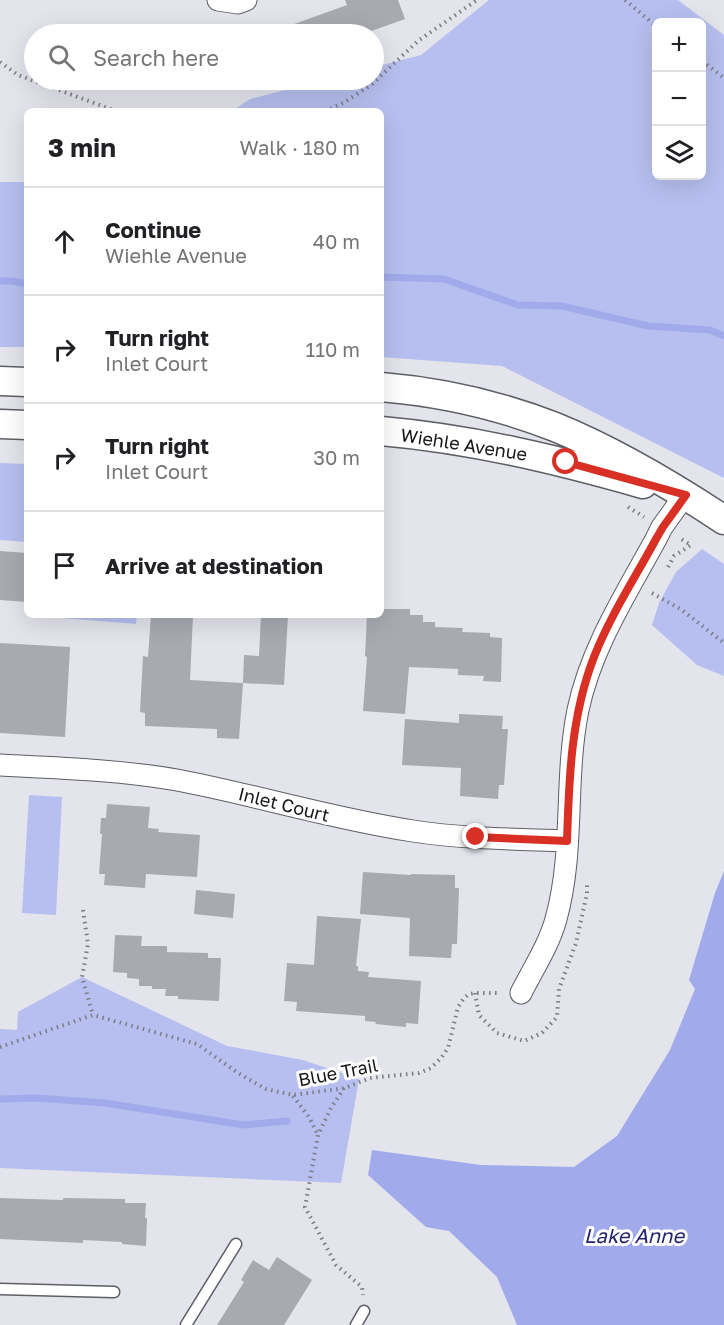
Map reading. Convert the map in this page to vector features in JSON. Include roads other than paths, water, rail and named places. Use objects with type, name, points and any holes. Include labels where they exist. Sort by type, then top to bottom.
[{"type":"main road","points":[[0,381],[24,382]]},
{"type":"main road","name":"Wiehle Avenue","points":[[384,387],[453,397],[494,407],[555,427],[603,449],[686,495],[724,520]]},
{"type":"main road","points":[[0,424],[24,425]]},
{"type":"main road","name":"Wiehle Avenue","points":[[384,431],[469,442],[521,452],[686,495]]},
{"type":"street","points":[[218,0],[238,3],[246,0]]},
{"type":"street","points":[[521,993],[555,922],[563,885],[572,750],[579,708],[590,669],[609,625],[650,549],[686,495]]},
{"type":"street","name":"Inlet Court","points":[[0,765],[130,773],[163,778],[412,831],[476,837],[567,841]]},
{"type":"lane","points":[[186,1325],[236,1244]]},
{"type":"lane","points":[[0,1289],[114,1292]]},
{"type":"lane","points":[[356,1325],[364,1311]]},
{"type":"water","name":"Lake Anne","points":[[724,871],[724,1325],[517,1325],[497,1277],[449,1231],[426,1227],[368,1175],[372,1150],[481,1165],[574,1167],[617,1136],[670,1050],[695,989],[689,980],[715,893]]},
{"type":"waterway","points":[[384,277],[444,279],[518,305],[562,306],[648,326],[710,330],[724,336]]},
{"type":"waterway","points":[[0,281],[24,283]]},
{"type":"waterway","points":[[0,1099],[37,1098],[105,1103],[244,1125],[287,1121]]}]
